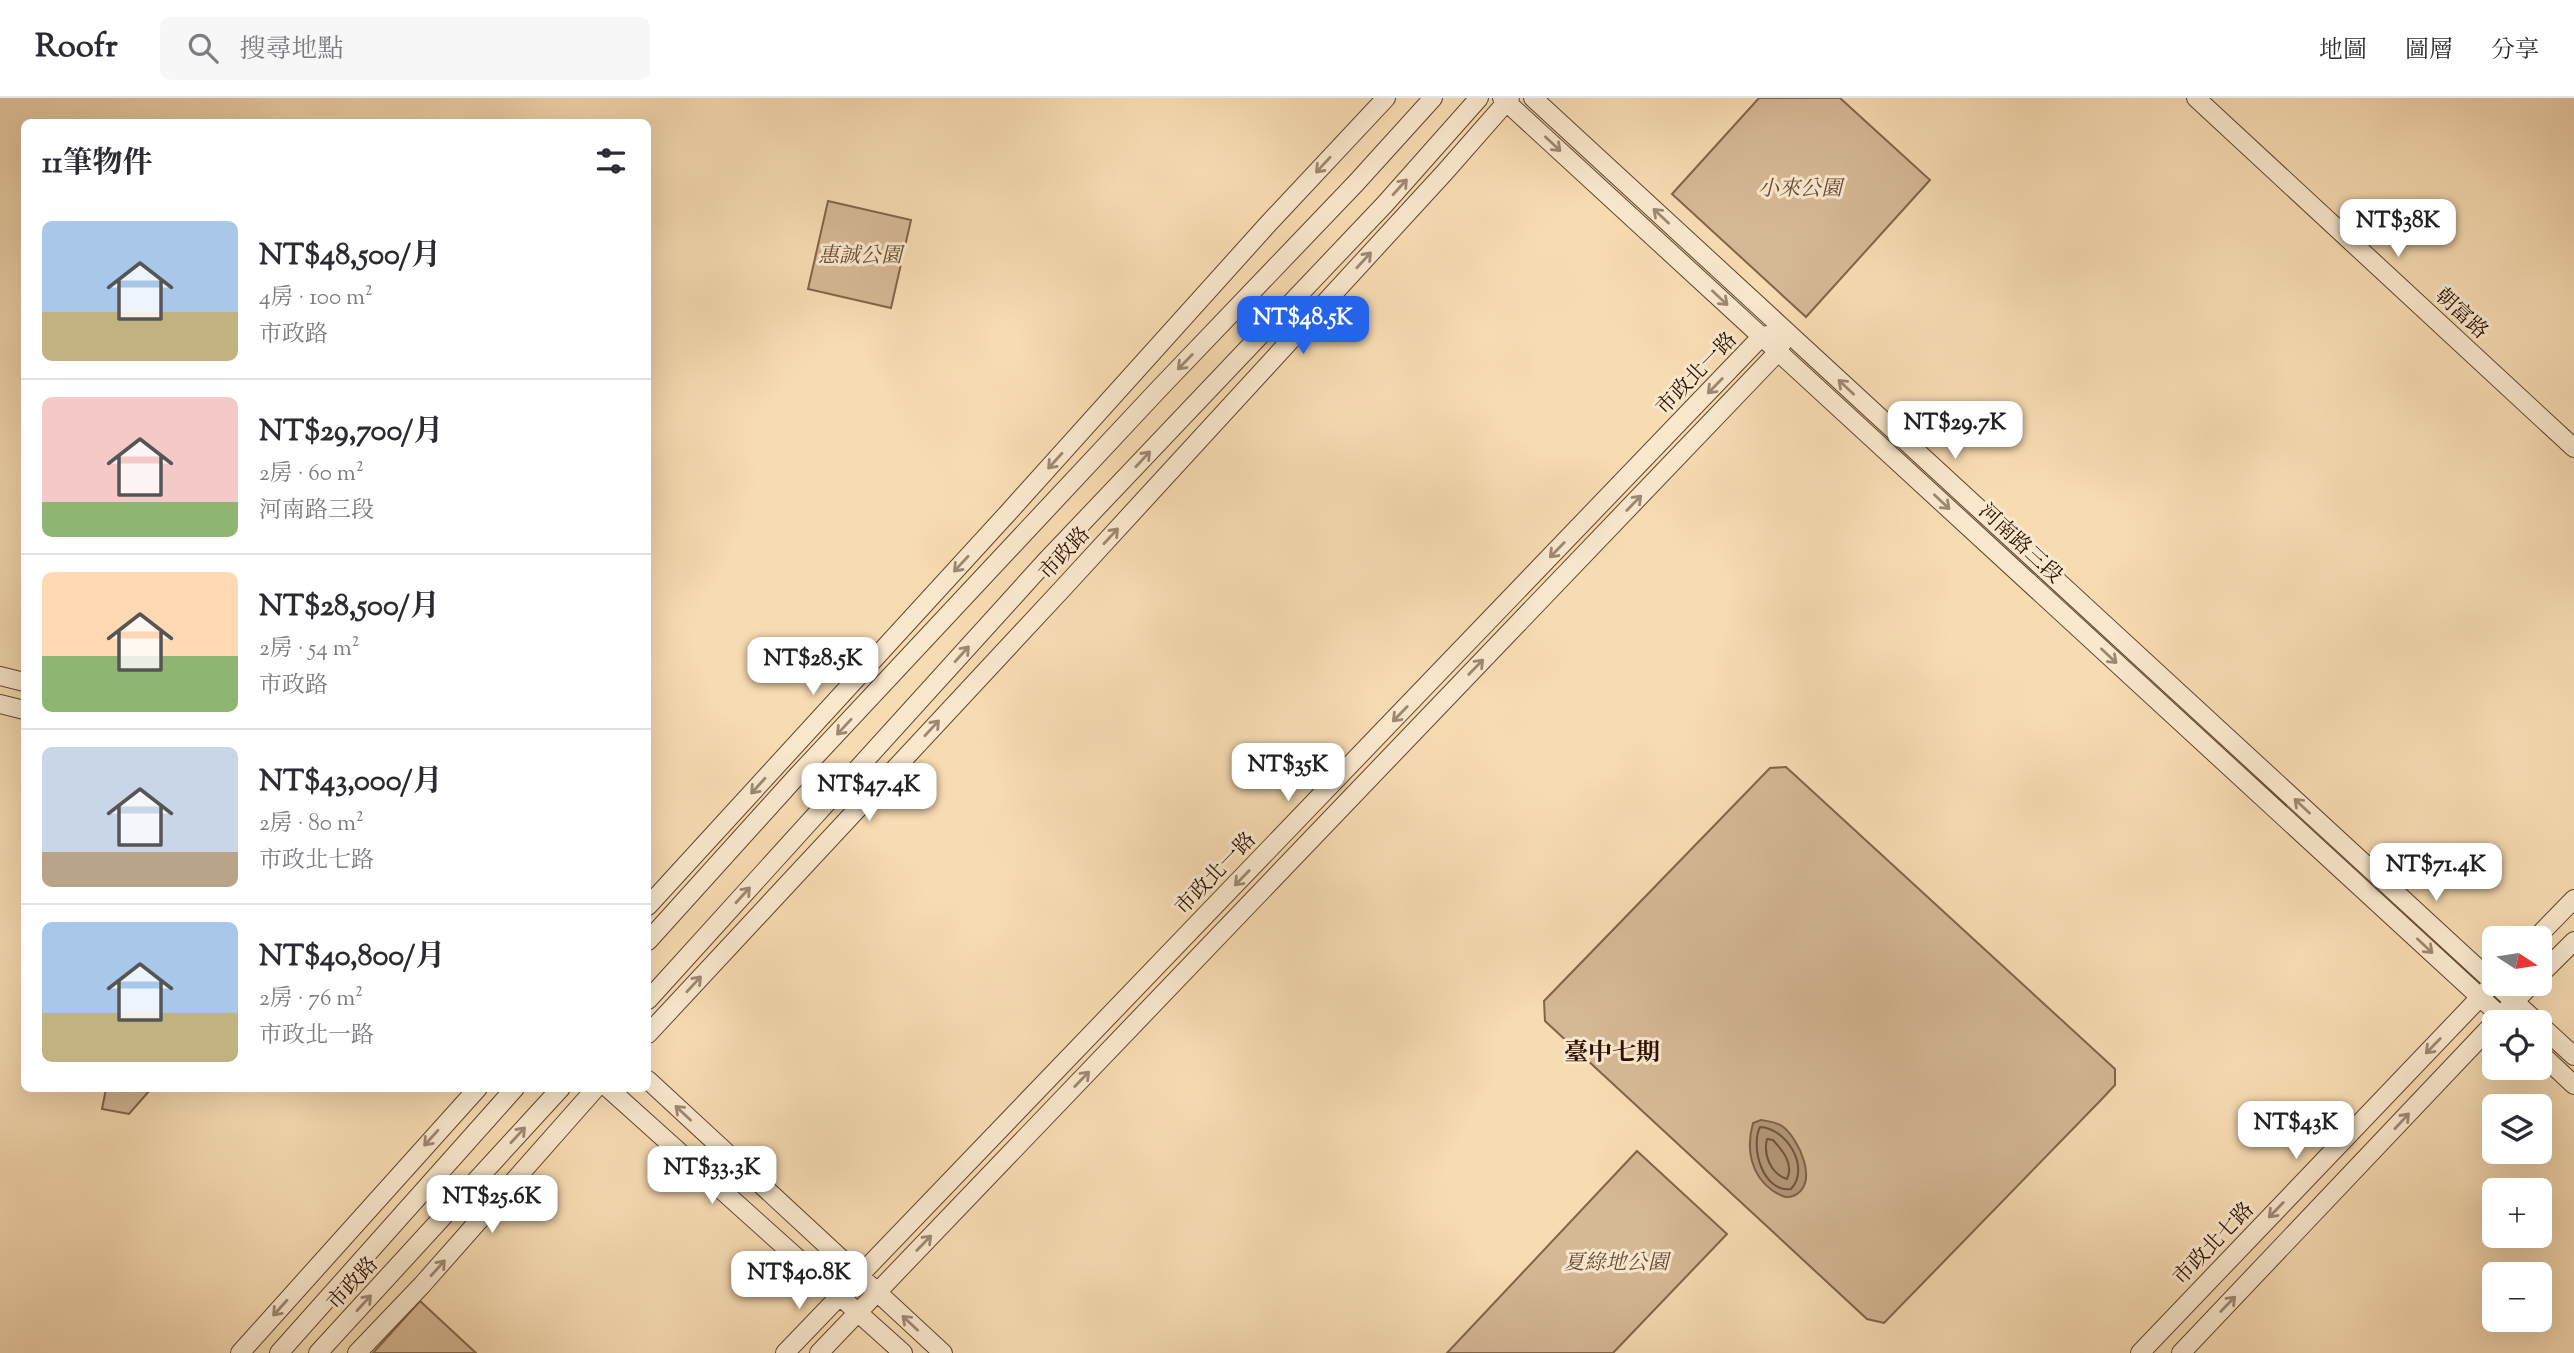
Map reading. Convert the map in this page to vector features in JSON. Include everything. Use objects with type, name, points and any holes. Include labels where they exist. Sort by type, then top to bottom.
[{"type":"street","points":[[651,903],[1268,224],[1387,98]]},
{"type":"street","name":"市政路","points":[[651,938],[797,776],[1433,98]]},
{"type":"street","name":"市政路","points":[[651,997],[1045,562],[1385,204],[1479,98]]},
{"type":"street","name":"河南路三段","points":[[1533,98],[2482,972]]},
{"type":"street","name":"朝富路","points":[[2196,98],[2574,448]]},
{"type":"street","name":"市政路","points":[[651,1031],[1437,181],[1506,99]]},
{"type":"street","name":"河南路三段","points":[[1506,99],[2480,997],[2490,1010]]},
{"type":"street","points":[[819,1353],[1779,352],[1787,332]]},
{"type":"street","name":"市政北一路","points":[[785,1353],[1762,337],[1787,332]]},
{"type":"street","points":[[0,676],[21,681]]},
{"type":"street","points":[[0,704],[21,709]]},
{"type":"street","points":[[2548,926],[2574,899]]},
{"type":"street","points":[[2552,963],[2574,941]]},
{"type":"street","name":"河南路三段","points":[[2508,996],[2524,1010]]},
{"type":"street","points":[[2507,1010],[2519,996]]},
{"type":"street","name":"市政北七路","points":[[2140,1353],[2480,997]]},
{"type":"street","name":"河南路三段","points":[[2552,1036],[2574,1056]]},
{"type":"street","points":[[2181,1353],[2482,1039]]},
{"type":"street","points":[[2552,1064],[2574,1085]]},
{"type":"street","points":[[651,1083],[943,1353]]},
{"type":"street","name":"市政路","points":[[240,1353],[474,1092]]},
{"type":"street","name":"市政路","points":[[279,1353],[511,1092]]},
{"type":"street","name":"市政路","points":[[318,1353],[557,1092]]},
{"type":"street","points":[[357,1353],[431,1275],[592,1092]]},
{"type":"street","points":[[613,1092],[903,1353]]},
{"type":"green space","name":"小來公園","points":[[1759,98],[1840,98],[1930,180],[1806,317],[1672,194]]},
{"type":"green space","name":"惠誠公園","points":[[828,201],[911,220],[891,308],[808,289]]},
{"type":"green space","points":[[1786,767],[2115,1069],[2115,1085],[1884,1323],[1867,1319],[1545,1021],[1544,1001],[1770,768]]},
{"type":"green space","points":[[105,1092],[148,1092],[129,1114],[102,1109]]},
{"type":"green space","name":"夏綠地公園","points":[[1637,1151],[1727,1234],[1613,1353],[1447,1353]]},
{"type":"green space","points":[[420,1301],[476,1353],[373,1353]]},
{"type":"water","points":[[1761,1120],[1782,1126],[1800,1150],[1806,1172],[1805,1182],[1801,1190],[1793,1196],[1785,1197],[1773,1191],[1765,1185],[1755,1169],[1750,1151],[1751,1132],[1753,1123]]},
{"type":"district","name":"臺中七期","points":[[1612,1052]]}]
